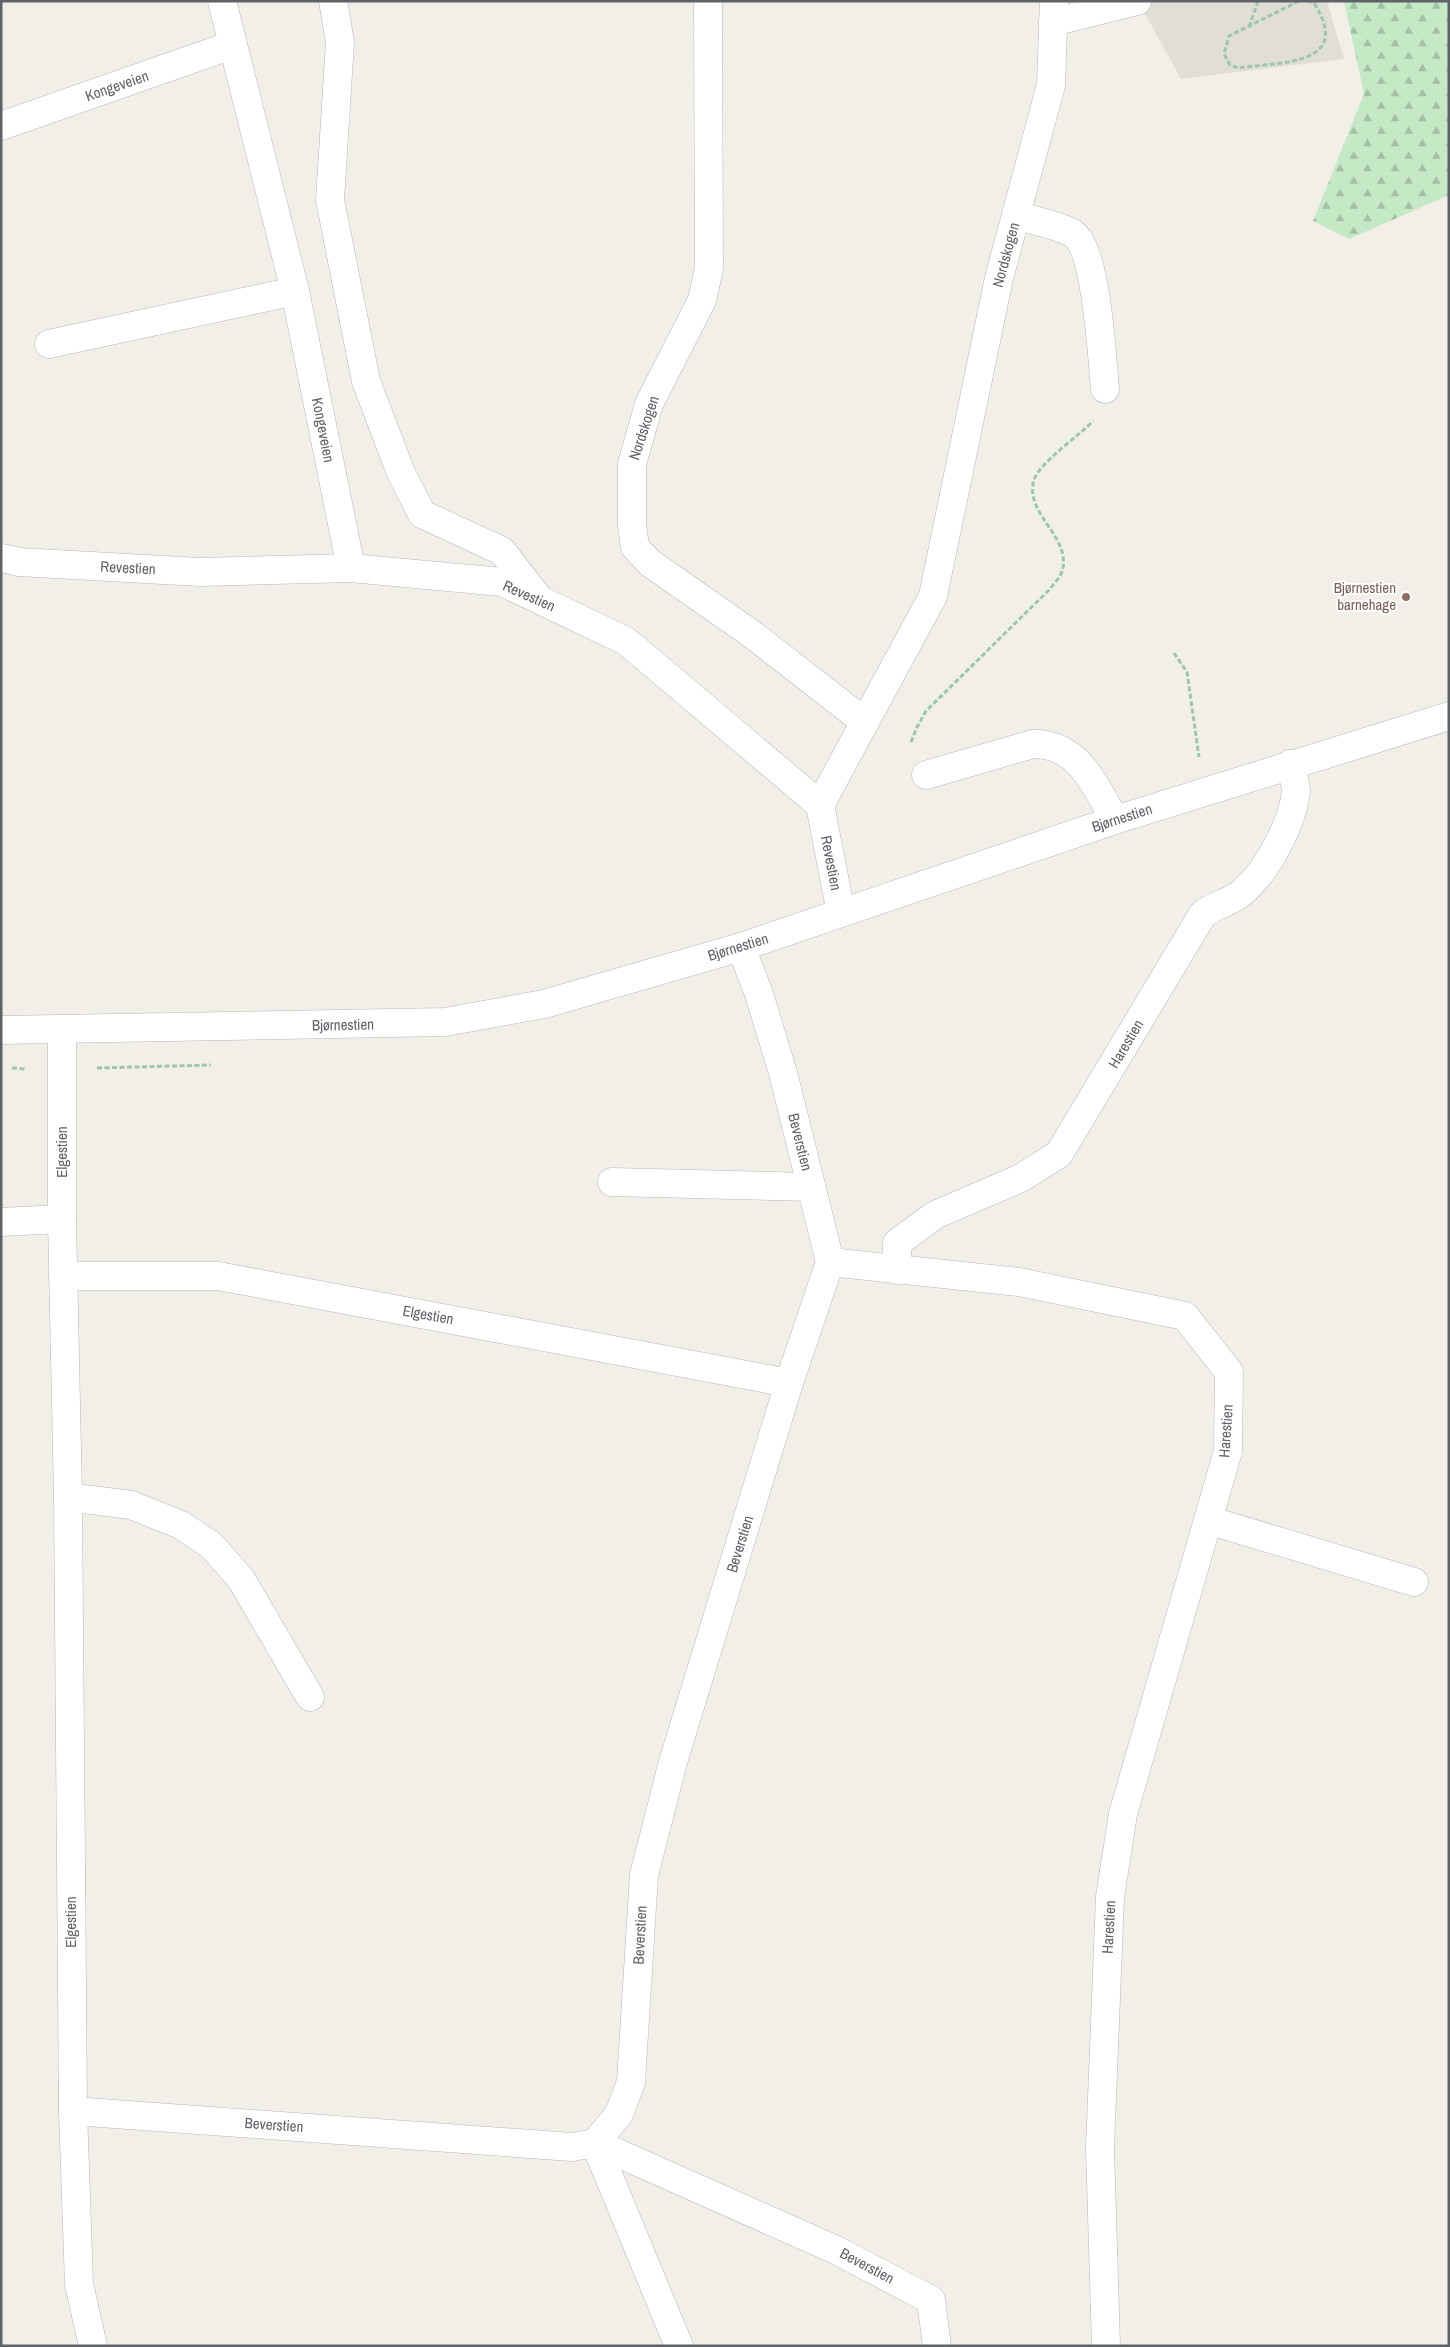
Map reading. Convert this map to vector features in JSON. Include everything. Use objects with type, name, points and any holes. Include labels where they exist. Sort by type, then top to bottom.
[{"type":"street","name":"Kongeveien","points":[[222,1],[295,291],[351,568]]},
{"type":"street","points":[[333,1],[340,42],[330,200],[366,381],[401,473],[422,514],[502,551],[539,599]]},
{"type":"street","name":"Nordskogen","points":[[708,1],[709,269],[702,300],[649,404],[632,464],[632,525],[635,547],[650,563],[748,632],[865,722]]},
{"type":"street","points":[[1053,8],[1137,1]]},
{"type":"street","name":"Nordskogen","points":[[820,805],[933,596],[999,278],[1051,85],[1053,8]]},
{"type":"street","name":"Kongeveien","points":[[1,126],[232,45]]},
{"type":"street","points":[[1016,215],[1072,233],[1081,242],[1087,255],[1097,313],[1105,389]]},
{"type":"street","points":[[49,344],[295,291]]},
{"type":"street","name":"Revestien","points":[[1,558],[19,562],[200,572],[351,568],[502,582],[626,641],[820,805],[841,913]]},
{"type":"street","name":"Bjørnestien","points":[[1,1030],[445,1022],[544,1004],[741,947],[1115,820],[1449,716]]},
{"type":"street","points":[[926,775],[1034,744],[1047,744],[1071,754],[1091,779],[1115,820]]},
{"type":"street","name":"Harestien","points":[[897,1270],[897,1243],[935,1215],[1021,1178],[1060,1154],[1203,914],[1209,909],[1239,895],[1259,877],[1293,809],[1296,788],[1290,764]]},
{"type":"street","name":"Beverstien","points":[[595,2143],[619,2114],[631,2082],[644,1875],[673,1762],[789,1382],[830,1262],[778,1056],[759,994],[741,947]]},
{"type":"street","name":"Elgestien","points":[[62,1029],[62,1219],[68,1497],[73,2111],[79,2284],[93,2346]]},
{"type":"street","points":[[612,1182],[811,1187]]},
{"type":"street","points":[[1,1222],[62,1219]]},
{"type":"street","name":"Harestien","points":[[830,1262],[1019,1282],[1185,1316],[1228,1372],[1228,1451],[1123,1814],[1110,1897],[1100,2148],[1106,2346]]},
{"type":"street","name":"Elgestien","points":[[63,1276],[218,1276],[789,1382]]},
{"type":"street","points":[[68,1497],[131,1505],[181,1524],[211,1545],[241,1579],[310,1697]]},
{"type":"street","points":[[1208,1520],[1414,1582]]},
{"type":"street","name":"Beverstien","points":[[73,2111],[572,2147],[595,2143],[836,2250],[931,2300],[937,2346]]},
{"type":"street","points":[[595,2143],[679,2346]]},
{"type":"path","points":[[1249,27],[1258,1]]},
{"type":"path","points":[[1300,1],[1230,36],[1224,54],[1230,65],[1238,68],[1311,57],[1324,46],[1326,33],[1319,11],[1314,3],[1309,1]]},
{"type":"path","points":[[926,775],[914,765],[911,744],[916,727],[926,712],[1050,590],[1063,570],[1062,549],[1032,498],[1034,480],[1041,468],[1092,423],[1104,402],[1105,389]]},
{"type":"path","points":[[1174,653],[1188,672],[1204,792]]},
{"type":"shaded area","points":[[1138,1],[1327,1],[1344,59],[1181,79]]},
{"type":"green space","points":[[1344,1],[1449,1],[1449,195],[1349,239],[1313,221],[1364,94]]},
{"type":"place","name":"Bjørnestien barnehage","points":[[1406,597]]}]
